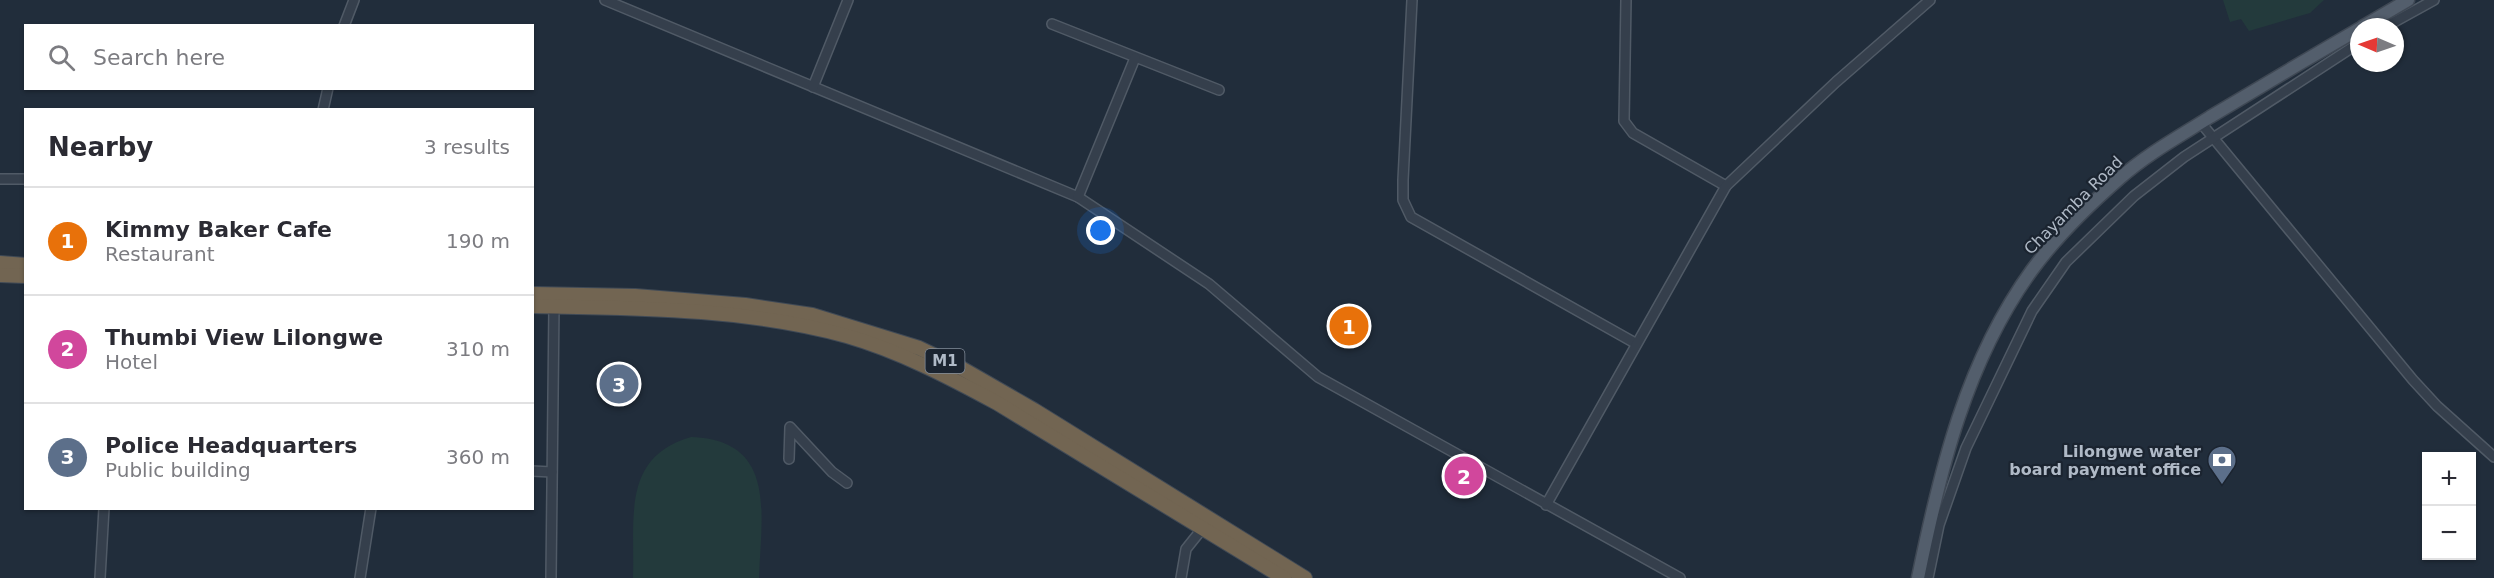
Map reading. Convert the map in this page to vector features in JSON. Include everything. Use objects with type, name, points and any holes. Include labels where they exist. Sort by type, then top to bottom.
[{"type":"highway","points":[[0,263],[24,265]]},
{"type":"highway","points":[[0,274],[24,276]]},
{"type":"highway","name":"M1","points":[[534,294],[635,296],[766,308],[812,315],[919,348],[961,368],[1034,410],[1305,578]]},
{"type":"highway","name":"M1","points":[[534,306],[746,316],[810,328],[870,344],[957,382],[997,403],[1284,578]]},
{"type":"main road","name":"Chayamba Road","points":[[2378,18],[2408,0]]},
{"type":"main road","name":"Chayamba Road","points":[[1918,578],[1944,459],[1972,380],[1990,338],[2033,269],[2060,237],[2121,177],[2201,123],[2350,35]]},
{"type":"street","points":[[345,24],[354,0]]},
{"type":"street","points":[[813,87],[848,0]]},
{"type":"street","points":[[1412,0],[1403,180],[1403,200],[1411,217],[1635,343]]},
{"type":"street","points":[[1626,0],[1624,121],[1633,133],[1726,186]]},
{"type":"street","points":[[1546,505],[1635,343],[1726,186],[1836,82],[1930,0]]},
{"type":"street","points":[[2401,18],[2434,0]]},
{"type":"street","points":[[608,1],[1077,197],[1209,284],[1318,376],[1680,578]]},
{"type":"street","points":[[1052,24],[1219,90]]},
{"type":"street","points":[[1928,578],[1939,525],[1957,469],[2003,367],[2049,284],[2066,262],[2134,196],[2184,157],[2350,49]]},
{"type":"street","points":[[1077,197],[1135,58]]},
{"type":"street","points":[[323,108],[328,90]]},
{"type":"street","points":[[2201,123],[2413,380],[2437,406],[2494,456]]},
{"type":"street","points":[[0,179],[24,178]]},
{"type":"street","points":[[551,578],[554,306]]},
{"type":"street","points":[[789,459],[790,427],[832,472],[847,483]]},
{"type":"street","points":[[534,471],[552,472]]},
{"type":"street","points":[[100,578],[104,510]]},
{"type":"street","points":[[360,578],[371,510]]},
{"type":"street","points":[[1181,578],[1186,549],[1202,529]]},
{"type":"green space","points":[[2223,0],[2324,0],[2310,13],[2249,31],[2241,19],[2230,22]]},
{"type":"green space","points":[[691,437],[719,441],[739,451],[751,466],[758,485],[761,506],[759,578],[633,578],[634,513],[636,493],[642,475],[653,459],[668,446]]},
{"type":"place","name":"Kimmy Baker Cafe","points":[[1349,326]]},
{"type":"place","name":"Police Headquarters","points":[[619,384]]},
{"type":"place","name":"Thumbi View Lilongwe","points":[[1464,476]]},
{"type":"place","name":"Lilongwe water board payment office","points":[[2222,486]]}]
